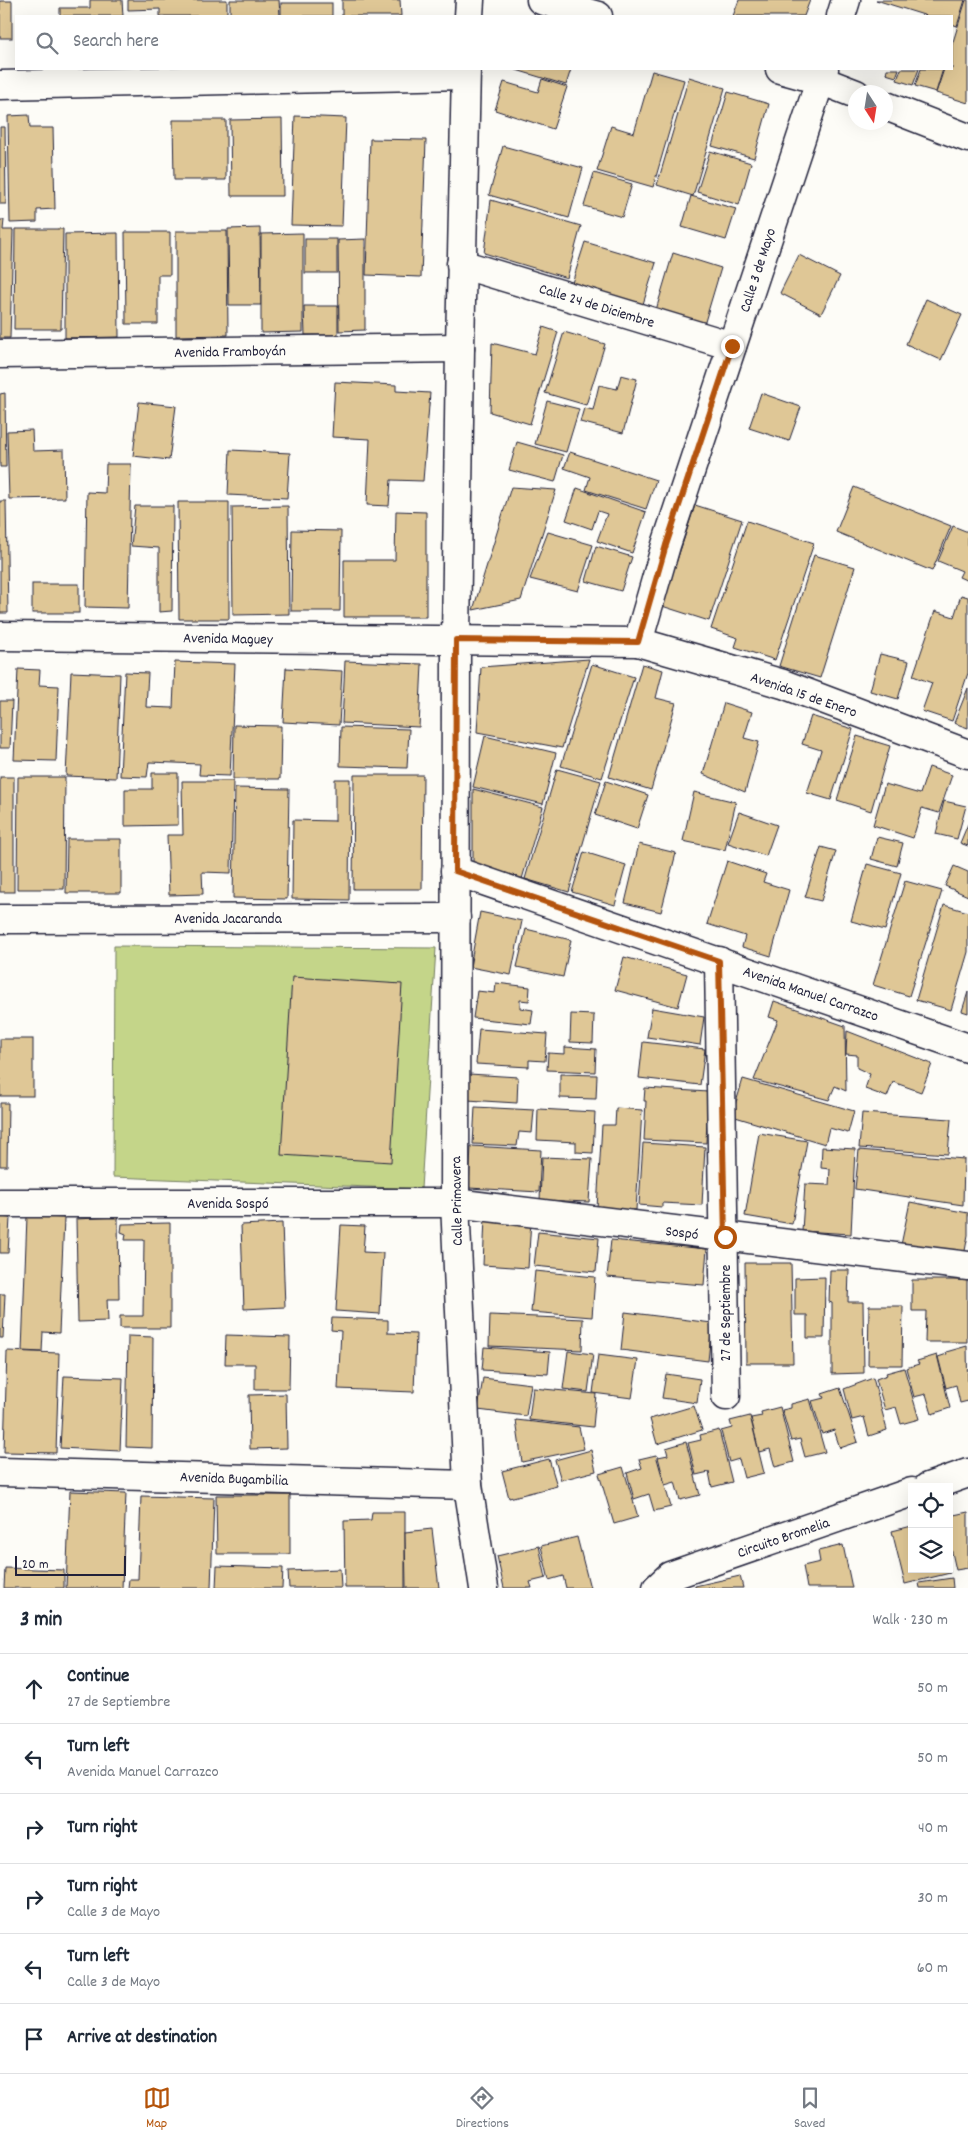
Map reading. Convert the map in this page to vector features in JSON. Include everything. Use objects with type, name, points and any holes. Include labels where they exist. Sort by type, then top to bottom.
[{"type":"street","points":[[469,15],[470,0]]},
{"type":"street","points":[[541,0],[594,15]]},
{"type":"street","points":[[841,15],[846,0]]},
{"type":"street","points":[[788,70],[822,74],[848,89]]},
{"type":"street","points":[[0,85],[465,72]]},
{"type":"street","name":"Calle Primavera","points":[[465,72],[456,640],[455,1204],[468,1484],[484,1588]]},
{"type":"street","name":"Calle 3 de Mayo","points":[[638,642],[666,545],[822,74]]},
{"type":"street","points":[[893,109],[968,138]]},
{"type":"street","name":"Calle 24 de Diciembre","points":[[461,264],[732,346]]},
{"type":"street","name":"Avenida Framboyán","points":[[0,354],[460,348]]},
{"type":"street","name":"Avenida Maguey","points":[[0,636],[456,640]]},
{"type":"street","points":[[456,640],[638,642]]},
{"type":"street","name":"Avenida 15 de Enero","points":[[638,642],[783,684],[968,754]]},
{"type":"street","name":"Avenida Manuel Carrazco","points":[[455,871],[968,1048]]},
{"type":"street","name":"Avenida Jacaranda","points":[[0,919],[456,918]]},
{"type":"street","name":"27 de Septiembre","points":[[719,961],[725,1237],[726,1396]]},
{"type":"street","name":"Avenida Sospó","points":[[0,1203],[455,1204]]},
{"type":"street","name":"Sospó","points":[[455,1204],[968,1266]]},
{"type":"street","name":"Avenida Bugambilia","points":[[0,1472],[468,1484]]},
{"type":"street","points":[[939,1483],[968,1473]]},
{"type":"street","name":"Circuito Bromelia","points":[[658,1588],[670,1576],[908,1493]]},
{"type":"green space","points":[[114,946],[436,948],[421,1189],[113,1177]]},
{"type":"building","points":[[90,0],[122,0],[123,15],[60,15],[60,8],[90,8]]},
{"type":"building","points":[[128,0],[227,0],[227,15],[160,15],[160,9],[128,10]]},
{"type":"building","points":[[230,0],[279,0],[280,15],[230,15]]},
{"type":"building","points":[[342,0],[400,0],[401,15],[342,15]]},
{"type":"building","points":[[739,0],[810,0],[804,15],[733,15]]},
{"type":"building","points":[[876,0],[965,0],[957,26],[953,24],[953,15],[924,15]]},
{"type":"building","points":[[966,0],[968,0],[968,103],[936,93],[944,70],[953,70],[953,42]]},
{"type":"building","points":[[0,1],[12,1],[12,38],[0,38]]},
{"type":"building","points":[[281,3],[332,3],[332,15],[281,15]]},
{"type":"building","points":[[516,70],[571,70],[566,85]]},
{"type":"building","points":[[887,70],[899,70],[896,77],[886,74]]},
{"type":"building","points":[[901,70],[919,70],[913,85],[897,80]]},
{"type":"building","points":[[921,70],[943,70],[936,92],[915,86]]},
{"type":"building","points":[[652,71],[684,80],[653,187],[597,171],[611,126],[634,133]]},
{"type":"building","points":[[689,77],[725,88],[693,196],[657,185]]},
{"type":"building","points":[[542,79],[567,87],[553,129],[495,110],[504,82],[538,92]]},
{"type":"building","points":[[728,92],[769,104],[754,158],[712,146]]},
{"type":"building","points":[[29,115],[30,128],[53,128],[55,209],[37,210],[37,222],[10,223],[8,116]]},
{"type":"building","points":[[295,116],[346,118],[342,226],[291,225]]},
{"type":"building","points":[[282,119],[283,196],[231,196],[230,120]]},
{"type":"building","points":[[173,120],[226,120],[226,180],[174,180]]},
{"type":"building","points":[[0,127],[5,127],[6,204],[0,204]]},
{"type":"building","points":[[370,139],[426,140],[421,277],[366,275]]},
{"type":"building","points":[[503,146],[583,168],[569,218],[489,195]]},
{"type":"building","points":[[710,151],[751,163],[739,205],[697,192]]},
{"type":"building","points":[[594,173],[632,184],[622,217],[584,206]]},
{"type":"building","points":[[691,196],[736,209],[726,240],[682,227]]},
{"type":"building","points":[[491,200],[581,226],[567,278],[484,253]]},
{"type":"building","points":[[0,220],[4,220],[3,230],[13,230],[10,338],[0,338]]},
{"type":"building","points":[[260,228],[261,305],[229,305],[228,229]]},
{"type":"building","points":[[15,229],[63,229],[61,329],[14,329]]},
{"type":"building","points":[[176,231],[227,231],[228,335],[176,336]]},
{"type":"building","points":[[125,232],[170,232],[170,275],[158,275],[158,324],[126,324]]},
{"type":"building","points":[[118,233],[119,337],[65,338],[65,234]]},
{"type":"building","points":[[303,233],[303,332],[261,333],[261,234]]},
{"type":"building","points":[[305,239],[337,239],[337,273],[305,273]]},
{"type":"building","points":[[365,239],[365,330],[339,331],[338,240]]},
{"type":"building","points":[[585,242],[656,263],[643,304],[572,283]]},
{"type":"building","points":[[673,253],[721,268],[704,325],[656,310]]},
{"type":"building","points":[[799,255],[840,276],[821,314],[780,293]]},
{"type":"building","points":[[926,299],[962,315],[941,360],[906,344]]},
{"type":"building","points":[[304,306],[338,306],[338,335],[305,335]]},
{"type":"building","points":[[543,327],[558,332],[530,424],[490,412],[492,343],[535,354]]},
{"type":"building","points":[[564,332],[605,344],[586,405],[545,393]]},
{"type":"building","points":[[621,375],[637,379],[623,433],[580,422],[584,408],[593,410],[599,385],[617,389]]},
{"type":"building","points":[[335,382],[396,385],[396,391],[430,393],[423,481],[391,480],[389,506],[367,505],[370,439],[332,437]]},
{"type":"building","points":[[5,393],[6,467],[0,467],[0,394]]},
{"type":"building","points":[[761,393],[801,407],[789,441],[749,428]]},
{"type":"building","points":[[547,401],[579,409],[566,452],[535,444]]},
{"type":"building","points":[[139,402],[176,406],[169,460],[133,456]]},
{"type":"building","points":[[32,430],[33,451],[64,450],[65,498],[9,499],[7,431]]},
{"type":"building","points":[[517,442],[563,455],[555,482],[509,470]]},
{"type":"building","points":[[230,450],[290,453],[287,498],[228,495]]},
{"type":"building","points":[[570,452],[656,480],[646,509],[586,490],[590,477],[564,468]]},
{"type":"building","points":[[106,464],[131,464],[128,608],[85,607],[87,492],[105,493]]},
{"type":"building","points":[[511,487],[556,490],[521,600],[473,610]]},
{"type":"building","points":[[854,487],[951,526],[932,571],[836,532]]},
{"type":"building","points":[[577,488],[646,512],[632,553],[597,541],[607,514],[598,511],[592,529],[566,520]]},
{"type":"building","points":[[0,501],[6,501],[8,613],[0,613]]},
{"type":"building","points":[[178,502],[229,502],[229,619],[179,619]]},
{"type":"building","points":[[695,505],[742,520],[709,621],[662,606]]},
{"type":"building","points":[[135,506],[173,506],[172,611],[159,612],[159,548],[131,546]]},
{"type":"building","points":[[288,506],[289,614],[233,615],[232,507]]},
{"type":"building","points":[[396,511],[426,512],[426,617],[344,617],[344,560],[395,560]]},
{"type":"building","points":[[747,521],[814,543],[775,660],[735,647],[738,638],[711,629]]},
{"type":"building","points":[[953,526],[968,532],[968,581],[959,577],[962,571],[938,561]]},
{"type":"building","points":[[292,530],[341,531],[340,611],[291,611]]},
{"type":"building","points":[[548,532],[593,545],[578,591],[530,579]]},
{"type":"building","points":[[596,546],[632,557],[621,591],[586,581]]},
{"type":"building","points":[[814,555],[855,567],[820,678],[779,666]]},
{"type":"building","points":[[32,584],[79,584],[79,613],[32,613]]},
{"type":"building","points":[[961,595],[968,597],[968,673],[952,721],[922,711],[932,683],[913,676],[935,611],[954,617]]},
{"type":"building","points":[[880,654],[909,661],[898,699],[870,691]]},
{"type":"building","points":[[589,659],[562,748],[477,732],[481,667]]},
{"type":"building","points":[[345,661],[422,664],[419,727],[342,723]]},
{"type":"building","points":[[175,662],[235,664],[230,776],[199,775],[200,764],[149,762],[147,777],[120,776],[125,672],[148,673],[146,707],[173,708]]},
{"type":"building","points":[[592,664],[634,677],[602,778],[561,766]]},
{"type":"building","points":[[642,664],[663,670],[656,698],[676,703],[651,790],[609,777]]},
{"type":"building","points":[[286,668],[342,671],[339,725],[283,722]]},
{"type":"building","points":[[18,669],[40,670],[39,685],[59,686],[56,761],[14,760]]},
{"type":"building","points":[[71,672],[120,674],[116,778],[66,776]]},
{"type":"building","points":[[968,688],[968,728],[954,723]]},
{"type":"building","points":[[0,701],[12,701],[10,748],[0,748]]},
{"type":"building","points":[[724,703],[752,712],[744,738],[759,742],[745,792],[703,774]]},
{"type":"building","points":[[811,716],[853,729],[831,800],[807,793],[821,750],[802,744]]},
{"type":"building","points":[[234,725],[281,726],[280,779],[233,779]]},
{"type":"building","points":[[341,727],[409,729],[407,768],[340,766]]},
{"type":"building","points":[[485,736],[556,753],[543,804],[473,787]]},
{"type":"building","points":[[857,736],[890,746],[871,811],[837,800]]},
{"type":"building","points":[[929,767],[952,775],[939,813],[922,808],[913,838],[873,825],[885,784],[920,794]]},
{"type":"building","points":[[557,769],[601,781],[569,892],[525,879]]},
{"type":"building","points":[[152,773],[178,773],[178,825],[125,826],[125,789],[152,789]]},
{"type":"building","points":[[354,775],[423,775],[422,889],[353,889]]},
{"type":"building","points":[[0,777],[14,777],[14,892],[0,892]]},
{"type":"building","points":[[18,777],[65,777],[64,889],[17,889]]},
{"type":"building","points":[[335,779],[350,779],[349,900],[292,899],[293,820],[335,821]]},
{"type":"building","points":[[182,781],[233,781],[231,873],[202,872],[203,894],[169,895],[167,835],[183,835]]},
{"type":"building","points":[[606,781],[648,795],[637,829],[595,815]]},
{"type":"building","points":[[235,788],[289,789],[287,899],[233,898]]},
{"type":"building","points":[[473,789],[543,807],[522,879],[473,865]]},
{"type":"building","points":[[694,792],[736,802],[725,850],[683,841]]},
{"type":"building","points":[[944,801],[966,806],[957,839],[936,834]]},
{"type":"building","points":[[739,812],[777,825],[766,856],[728,843]]},
{"type":"building","points":[[968,824],[968,846],[960,843]]},
{"type":"building","points":[[877,837],[903,843],[897,866],[871,859]]},
{"type":"building","points":[[67,839],[121,839],[121,893],[66,893]]},
{"type":"building","points":[[639,844],[676,853],[661,912],[625,903]]},
{"type":"building","points":[[821,847],[836,851],[821,901],[805,897]]},
{"type":"building","points":[[584,852],[626,865],[615,905],[572,892]]},
{"type":"building","points":[[727,861],[766,874],[763,882],[789,890],[771,956],[742,947],[745,936],[707,924]]},
{"type":"building","points":[[867,864],[901,873],[885,930],[851,921]]},
{"type":"building","points":[[954,866],[968,872],[968,896],[945,886]]},
{"type":"building","points":[[905,881],[942,891],[909,996],[873,985]]},
{"type":"building","points":[[944,905],[968,912],[968,952],[951,1010],[916,1000]]},
{"type":"building","points":[[480,912],[522,921],[511,975],[470,967]]},
{"type":"building","points":[[526,929],[571,940],[563,977],[517,967]]},
{"type":"building","points":[[624,957],[687,974],[678,1007],[615,990]]},
{"type":"building","points":[[292,977],[402,984],[391,1162],[281,1155]]},
{"type":"building","points":[[496,983],[530,987],[529,1001],[520,1000],[520,1008],[533,1010],[531,1024],[473,1018],[477,991],[495,993]]},
{"type":"building","points":[[968,992],[968,1013],[962,1011]]},
{"type":"building","points":[[774,1001],[845,1026],[846,1091],[835,1086],[829,1100],[754,1080],[778,1020],[769,1017]]},
{"type":"building","points":[[652,1008],[704,1017],[700,1045],[647,1037]]},
{"type":"building","points":[[571,1014],[594,1015],[593,1043],[570,1042]]},
{"type":"building","points":[[479,1029],[547,1034],[545,1061],[529,1060],[529,1067],[476,1064]]},
{"type":"building","points":[[847,1031],[932,1064],[921,1092],[893,1082],[887,1097],[865,1089],[870,1074],[857,1068],[857,1055],[846,1054]]},
{"type":"building","points":[[0,1039],[33,1039],[33,1096],[0,1096]]},
{"type":"building","points":[[643,1042],[705,1049],[700,1085],[639,1078]]},
{"type":"building","points":[[565,1047],[596,1049],[595,1072],[547,1070],[548,1053],[565,1054]]},
{"type":"building","points":[[469,1074],[518,1077],[517,1103],[467,1100]]},
{"type":"building","points":[[560,1074],[597,1075],[596,1099],[560,1098]]},
{"type":"building","points":[[743,1079],[854,1111],[848,1133],[829,1128],[825,1144],[732,1116]]},
{"type":"building","points":[[645,1088],[708,1092],[706,1143],[644,1140]]},
{"type":"building","points":[[0,1103],[8,1103],[7,1166],[0,1166]]},
{"type":"building","points":[[475,1107],[534,1110],[532,1133],[519,1132],[517,1146],[473,1144]]},
{"type":"building","points":[[616,1108],[642,1110],[636,1210],[597,1208],[602,1125],[615,1125]]},
{"type":"building","points":[[538,1109],[595,1112],[593,1153],[576,1152],[576,1142],[537,1140]]},
{"type":"building","points":[[862,1113],[951,1119],[948,1154],[859,1148]]},
{"type":"building","points":[[759,1133],[807,1141],[792,1224],[745,1216]]},
{"type":"building","points":[[643,1143],[705,1147],[702,1205],[662,1203],[662,1207],[639,1205]]},
{"type":"building","points":[[471,1146],[541,1150],[539,1192],[469,1188]]},
{"type":"building","points":[[822,1147],[855,1149],[851,1234],[802,1231],[805,1184],[829,1185],[830,1169],[821,1168]]},
{"type":"building","points":[[859,1150],[964,1159],[963,1205],[855,1189]]},
{"type":"building","points":[[542,1157],[592,1159],[589,1202],[540,1200]]},
{"type":"building","points":[[910,1202],[968,1213],[968,1235],[964,1256],[901,1245]]},
{"type":"building","points":[[27,1216],[64,1218],[59,1333],[43,1332],[42,1352],[22,1351]]},
{"type":"building","points":[[0,1217],[10,1218],[8,1253],[0,1253]]},
{"type":"building","points":[[118,1217],[119,1299],[107,1299],[108,1321],[78,1322],[76,1219]]},
{"type":"building","points":[[485,1217],[531,1220],[528,1268],[483,1265]]},
{"type":"building","points":[[170,1223],[170,1328],[120,1328],[120,1316],[143,1316],[144,1240],[125,1240],[126,1234],[121,1232],[122,1224]]},
{"type":"building","points":[[282,1223],[285,1307],[244,1309],[241,1225]]},
{"type":"building","points":[[341,1225],[365,1226],[363,1252],[383,1253],[380,1314],[336,1311]]},
{"type":"building","points":[[538,1232],[599,1238],[596,1272],[534,1266]]},
{"type":"building","points":[[611,1240],[707,1249],[704,1285],[607,1277]]},
{"type":"building","points":[[745,1263],[791,1263],[793,1363],[746,1363]]},
{"type":"building","points":[[830,1270],[849,1270],[848,1302],[863,1302],[864,1373],[832,1374],[832,1303],[829,1302]]},
{"type":"building","points":[[535,1271],[595,1277],[592,1317],[531,1312]]},
{"type":"building","points":[[825,1277],[824,1338],[807,1338],[807,1315],[795,1315],[795,1278]]},
{"type":"building","points":[[912,1280],[967,1280],[967,1342],[925,1342],[926,1311],[912,1311]]},
{"type":"building","points":[[0,1294],[5,1294],[3,1338],[0,1338]]},
{"type":"building","points":[[869,1306],[903,1306],[902,1365],[868,1365]]},
{"type":"building","points":[[625,1312],[712,1323],[708,1361],[621,1350]]},
{"type":"building","points":[[490,1315],[583,1319],[582,1350],[489,1346]]},
{"type":"building","points":[[332,1318],[388,1320],[388,1333],[416,1334],[414,1392],[338,1389],[341,1331],[331,1330]]},
{"type":"building","points":[[226,1335],[290,1337],[289,1389],[255,1389],[255,1364],[225,1364]]},
{"type":"building","points":[[128,1336],[153,1337],[152,1448],[126,1447]]},
{"type":"building","points":[[967,1346],[968,1401],[960,1403],[956,1385],[946,1388],[938,1357],[947,1354],[946,1352]]},
{"type":"building","points":[[484,1347],[550,1352],[548,1374],[482,1370]]},
{"type":"building","points":[[7,1351],[59,1353],[56,1453],[4,1452]]},
{"type":"building","points":[[568,1351],[593,1354],[588,1392],[563,1389]]},
{"type":"building","points":[[598,1355],[638,1360],[632,1398],[593,1393]]},
{"type":"building","points":[[937,1355],[950,1408],[932,1414],[926,1394],[914,1397],[906,1368],[919,1364],[917,1361]]},
{"type":"building","points":[[904,1368],[919,1419],[901,1424],[896,1407],[885,1410],[876,1379],[887,1375],[886,1373]]},
{"type":"building","points":[[666,1374],[700,1379],[697,1403],[662,1398]]},
{"type":"building","points":[[64,1376],[123,1378],[120,1451],[60,1448]]},
{"type":"building","points":[[483,1378],[531,1384],[526,1416],[478,1410]]},
{"type":"building","points":[[873,1378],[887,1430],[869,1436],[864,1417],[852,1420],[844,1389]]},
{"type":"building","points":[[533,1388],[596,1394],[593,1427],[529,1420]]},
{"type":"building","points":[[840,1388],[858,1442],[840,1448],[834,1430],[822,1434],[812,1401],[824,1398],[822,1394]]},
{"type":"building","points":[[286,1394],[287,1448],[250,1449],[249,1395]]},
{"type":"building","points":[[810,1399],[825,1452],[805,1457],[800,1439],[791,1441],[782,1410],[791,1408],[791,1404]]},
{"type":"building","points":[[694,1406],[702,1430],[657,1444],[650,1419]]},
{"type":"building","points":[[780,1407],[794,1462],[775,1467],[770,1449],[759,1452],[751,1418],[762,1416],[761,1412]]},
{"type":"building","points":[[750,1416],[764,1473],[744,1478],[739,1459],[729,1462],[721,1431],[732,1428],[730,1421]]},
{"type":"building","points":[[516,1420],[579,1427],[584,1449],[522,1462]]},
{"type":"building","points":[[719,1430],[732,1482],[712,1487],[709,1472],[696,1475],[688,1443],[701,1440],[700,1435]]},
{"type":"building","points":[[686,1442],[700,1495],[680,1500],[675,1482],[665,1485],[658,1457],[668,1455],[666,1448]]},
{"type":"building","points":[[591,1450],[596,1471],[561,1480],[555,1460]]},
{"type":"building","points":[[656,1455],[671,1507],[654,1511],[649,1494],[634,1499],[627,1473],[642,1468],[639,1459]]},
{"type":"building","points":[[549,1459],[557,1486],[509,1498],[502,1471]]},
{"type":"building","points":[[623,1467],[638,1517],[614,1524],[599,1474]]},
{"type":"building","points":[[70,1491],[126,1493],[122,1588],[66,1588]]},
{"type":"building","points":[[216,1495],[290,1495],[290,1554],[217,1554]]},
{"type":"building","points":[[141,1496],[214,1498],[211,1588],[128,1588],[129,1579],[138,1579]]},
{"type":"building","points":[[372,1512],[405,1512],[405,1588],[345,1588],[344,1521],[371,1520]]},
{"type":"building","points":[[968,1512],[968,1568],[956,1570],[953,1557],[953,1515]]},
{"type":"building","points":[[908,1527],[908,1573],[950,1573],[905,1584],[892,1531]]},
{"type":"building","points":[[432,1529],[439,1588],[406,1588],[405,1532]]},
{"type":"building","points":[[577,1537],[590,1588],[566,1588],[563,1576],[549,1580],[541,1546]]},
{"type":"building","points":[[843,1545],[852,1588],[807,1588],[803,1566],[820,1562],[818,1551]]},
{"type":"building","points":[[539,1546],[546,1578],[530,1582],[532,1588],[504,1588],[497,1556]]},
{"type":"building","points":[[217,1566],[283,1568],[282,1588],[216,1588]]},
{"type":"building","points":[[5,1568],[64,1570],[64,1588],[4,1588]]},
{"type":"building","points":[[340,1569],[341,1588],[289,1588],[288,1571]]},
{"type":"building","points":[[740,1576],[743,1588],[695,1588],[695,1586]]},
{"type":"building","points":[[952,1578],[953,1588],[920,1588],[919,1583]]},
{"type":"route","points":[[725,1237],[719,961],[455,871],[456,640],[638,642],[666,545],[732,346]]}]
